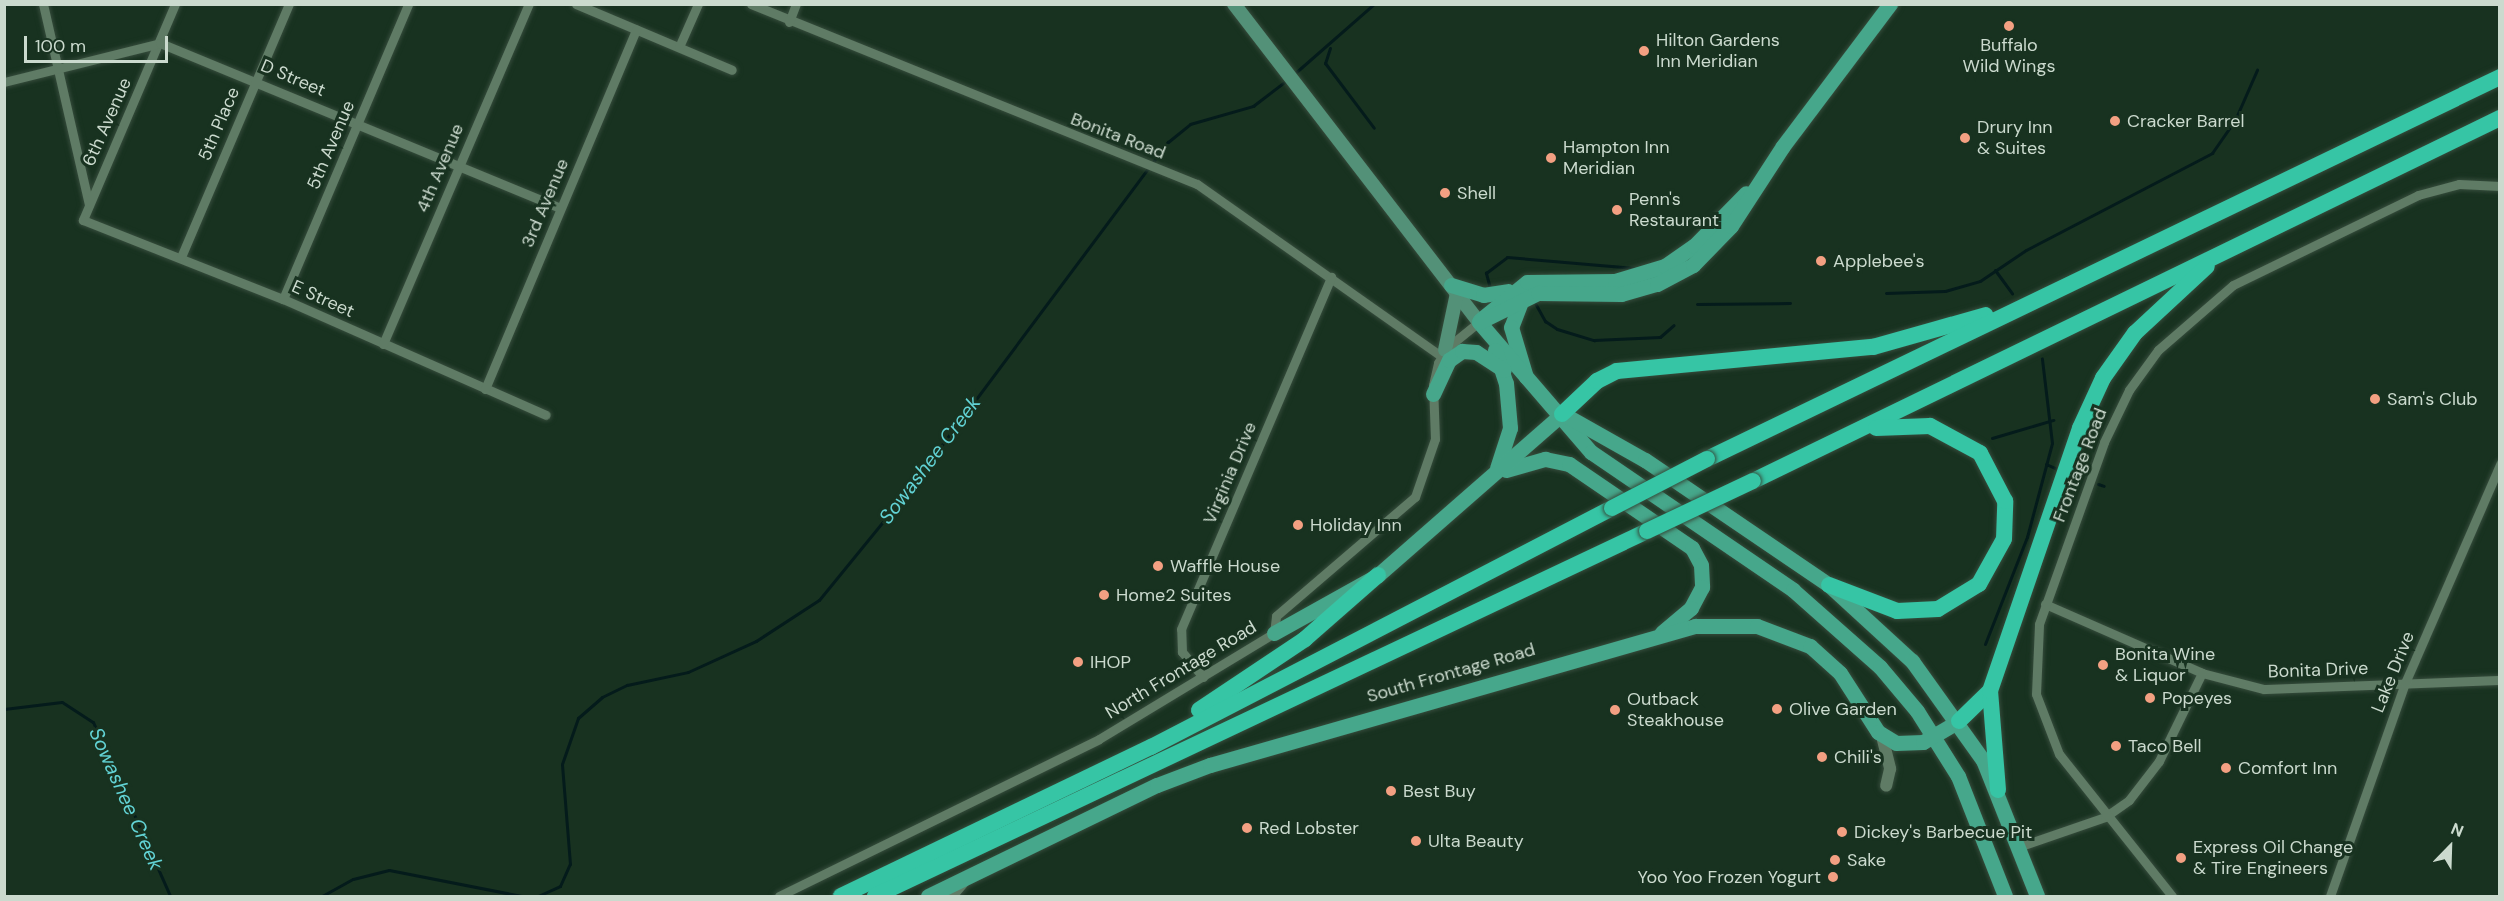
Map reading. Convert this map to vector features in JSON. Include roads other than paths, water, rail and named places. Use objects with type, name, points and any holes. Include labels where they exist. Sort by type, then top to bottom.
[{"type":"highway","points":[[841,897],[1150,747],[1707,459],[2499,77]]},
{"type":"highway","points":[[875,897],[1860,431],[2499,118]]},
{"type":"highway","points":[[1998,790],[1990,692],[2064,473],[2103,378],[2153,314],[2223,252]]},
{"type":"highway","points":[[1562,414],[1597,381],[1617,372],[1873,347],[2025,307]]},
{"type":"highway","points":[[1830,585],[1897,611],[1938,609],[1979,584],[2004,539],[2001,484],[1966,441],[1930,426],[1860,431]]},
{"type":"highway","points":[[1150,747],[1305,639],[1378,574]]},
{"type":"highway","points":[[1959,721],[1990,692]]},
{"type":"main road","points":[[1234,4],[1492,339],[1531,385],[1562,414],[1591,452],[1831,620],[1880,667],[1934,736],[1966,793],[2005,897]]},
{"type":"main road","points":[[1454,289],[1483,295],[1546,292],[1621,294],[1669,279],[1720,240],[1758,183],[1890,4]]},
{"type":"main road","points":[[1443,353],[1454,289]]},
{"type":"main road","points":[[1479,322],[1518,294]]},
{"type":"main road","points":[[1518,294],[1511,327],[1531,385]]},
{"type":"main road","points":[[1492,339],[1502,368],[1510,436],[1493,476]]},
{"type":"main road","points":[[1433,394],[1449,360],[1462,351],[1476,352],[1531,385]]},
{"type":"main road","points":[[1274,633],[1378,574],[1562,414]]},
{"type":"main road","points":[[1562,414],[1637,454],[1830,585],[1912,661],[1959,721],[1998,790],[2021,846],[2037,897]]},
{"type":"main road","points":[[1493,476],[1536,460],[1561,461],[1685,541],[1701,565],[1702,587],[1691,608],[1660,633]]},
{"type":"main road","name":"South Frontage Road","points":[[928,897],[1157,784],[1210,765],[1660,633],[1727,623],[1795,638],[1834,666],[1882,735]]},
{"type":"main road","points":[[1882,735],[1909,745],[1934,736],[1959,721]]},
{"type":"street","points":[[43,4],[89,205]]},
{"type":"street","name":"6th Avenue","points":[[83,220],[160,43],[174,4]]},
{"type":"street","name":"5th Place","points":[[181,258],[289,4]]},
{"type":"street","name":"5th Avenue","points":[[284,299],[408,4]]},
{"type":"street","name":"4th Avenue","points":[[383,344],[529,4]]},
{"type":"street","points":[[576,4],[732,70]]},
{"type":"street","points":[[680,47],[699,4]]},
{"type":"street","name":"Bonita Road","points":[[751,4],[789,22],[1095,146],[1197,184],[1443,353]]},
{"type":"street","points":[[789,22],[796,4]]},
{"type":"street","name":"3rd Avenue","points":[[485,389],[636,29]]},
{"type":"street","points":[[4,82],[160,43]]},
{"type":"street","name":"D Street","points":[[160,43],[256,80],[560,207]]},
{"type":"street","name":"Frontage Road","points":[[2172,897],[2105,818],[2059,754],[2040,711],[2034,661],[2045,604],[2116,415],[2143,369],[2174,334],[2233,285],[2439,188],[2499,186]]},
{"type":"street","name":"E Street","points":[[83,220],[284,299],[546,416]]},
{"type":"street","name":"Virginia Drive","points":[[1203,677],[1182,652],[1181,629],[1331,278]]},
{"type":"street","points":[[1443,353],[1479,322]]},
{"type":"street","name":"North Frontage Road","points":[[779,897],[1099,740],[1274,633],[1276,615],[1415,497],[1434,445],[1433,394],[1443,353]]},
{"type":"street","name":"Lake Drive","points":[[2330,897],[2405,683],[2499,464]]},
{"type":"street","name":"Bonita Drive","points":[[2045,604],[2202,673],[2282,690],[2499,680]]},
{"type":"street","points":[[2021,846],[2105,818],[2150,776],[2202,673]]},
{"type":"street","points":[[1882,735],[1890,769],[1886,786]]},
{"type":"street","points":[[951,897],[966,879]]},
{"type":"waterway","name":"Sowashee Creek","points":[[1294,74],[1374,4]]},
{"type":"waterway","points":[[1330,48],[1325,63],[1374,128]]},
{"type":"waterway","points":[[1886,293],[1945,291],[1980,281],[2026,250],[2212,153],[2235,120],[2257,70]]},
{"type":"waterway","name":"Sowashee Creek","points":[[538,896],[560,886],[570,864],[562,764],[578,718],[602,697],[627,685],[688,672],[756,641],[819,600],[903,497],[1168,142],[1190,124],[1253,106],[1287,80]]},
{"type":"waterway","points":[[1490,288],[1486,273],[1507,257],[1635,268]]},
{"type":"waterway","points":[[1995,270],[2012,293]]},
{"type":"waterway","points":[[1535,303],[1545,321],[1557,329],[1594,340],[1660,337],[1674,325]]},
{"type":"waterway","points":[[1697,304],[1790,303]]},
{"type":"waterway","points":[[1985,644],[2027,537],[2052,443],[2042,359]]},
{"type":"waterway","points":[[1992,438],[2053,420]]},
{"type":"waterway","points":[[2046,464],[2055,468]]},
{"type":"waterway","points":[[2076,475],[2081,478]]},
{"type":"waterway","points":[[2098,484],[2104,486]]},
{"type":"waterway","name":"Sowashee Creek","points":[[4,709],[62,702],[93,722],[170,896]]},
{"type":"waterway","name":"Sowashee Creek","points":[[322,896],[353,879],[389,870],[521,896]]},
{"type":"place","name":"Buffalo Wild Wings","points":[[2009,26]]},
{"type":"place","name":"Hilton Gardens Inn Meridian","points":[[1644,51]]},
{"type":"place","name":"Cracker Barrel","points":[[2115,121]]},
{"type":"place","name":"Drury Inn & Suites","points":[[1965,138]]},
{"type":"place","name":"Hampton Inn Meridian","points":[[1551,158]]},
{"type":"place","name":"Shell","points":[[1445,193]]},
{"type":"place","name":"Penn's Restaurant","points":[[1617,210]]},
{"type":"place","name":"Applebee's","points":[[1821,261]]},
{"type":"place","name":"Sam's Club","points":[[2375,399]]},
{"type":"place","name":"Holiday Inn","points":[[1298,525]]},
{"type":"place","name":"Waffle House","points":[[1158,566]]},
{"type":"place","name":"Home2 Suites","points":[[1104,595]]},
{"type":"place","name":"IHOP","points":[[1078,662]]},
{"type":"place","name":"Bonita Wine & Liquor","points":[[2103,665]]},
{"type":"place","name":"Popeyes","points":[[2150,698]]},
{"type":"place","name":"Olive Garden","points":[[1777,709]]},
{"type":"place","name":"Outback Steakhouse","points":[[1615,710]]},
{"type":"place","name":"Taco Bell","points":[[2116,746]]},
{"type":"place","name":"Chili's","points":[[1822,757]]},
{"type":"place","name":"Comfort Inn","points":[[2226,768]]},
{"type":"place","name":"Best Buy","points":[[1391,791]]},
{"type":"place","name":"Red Lobster","points":[[1247,828]]},
{"type":"place","name":"Dickey's Barbecue Pit","points":[[1842,832]]},
{"type":"place","name":"Ulta Beauty","points":[[1416,841]]},
{"type":"place","name":"Express Oil Change & Tire Engineers","points":[[2181,858]]},
{"type":"place","name":"Sake","points":[[1835,860]]},
{"type":"place","name":"Yoo Yoo Frozen Yogurt","points":[[1833,877]]}]
